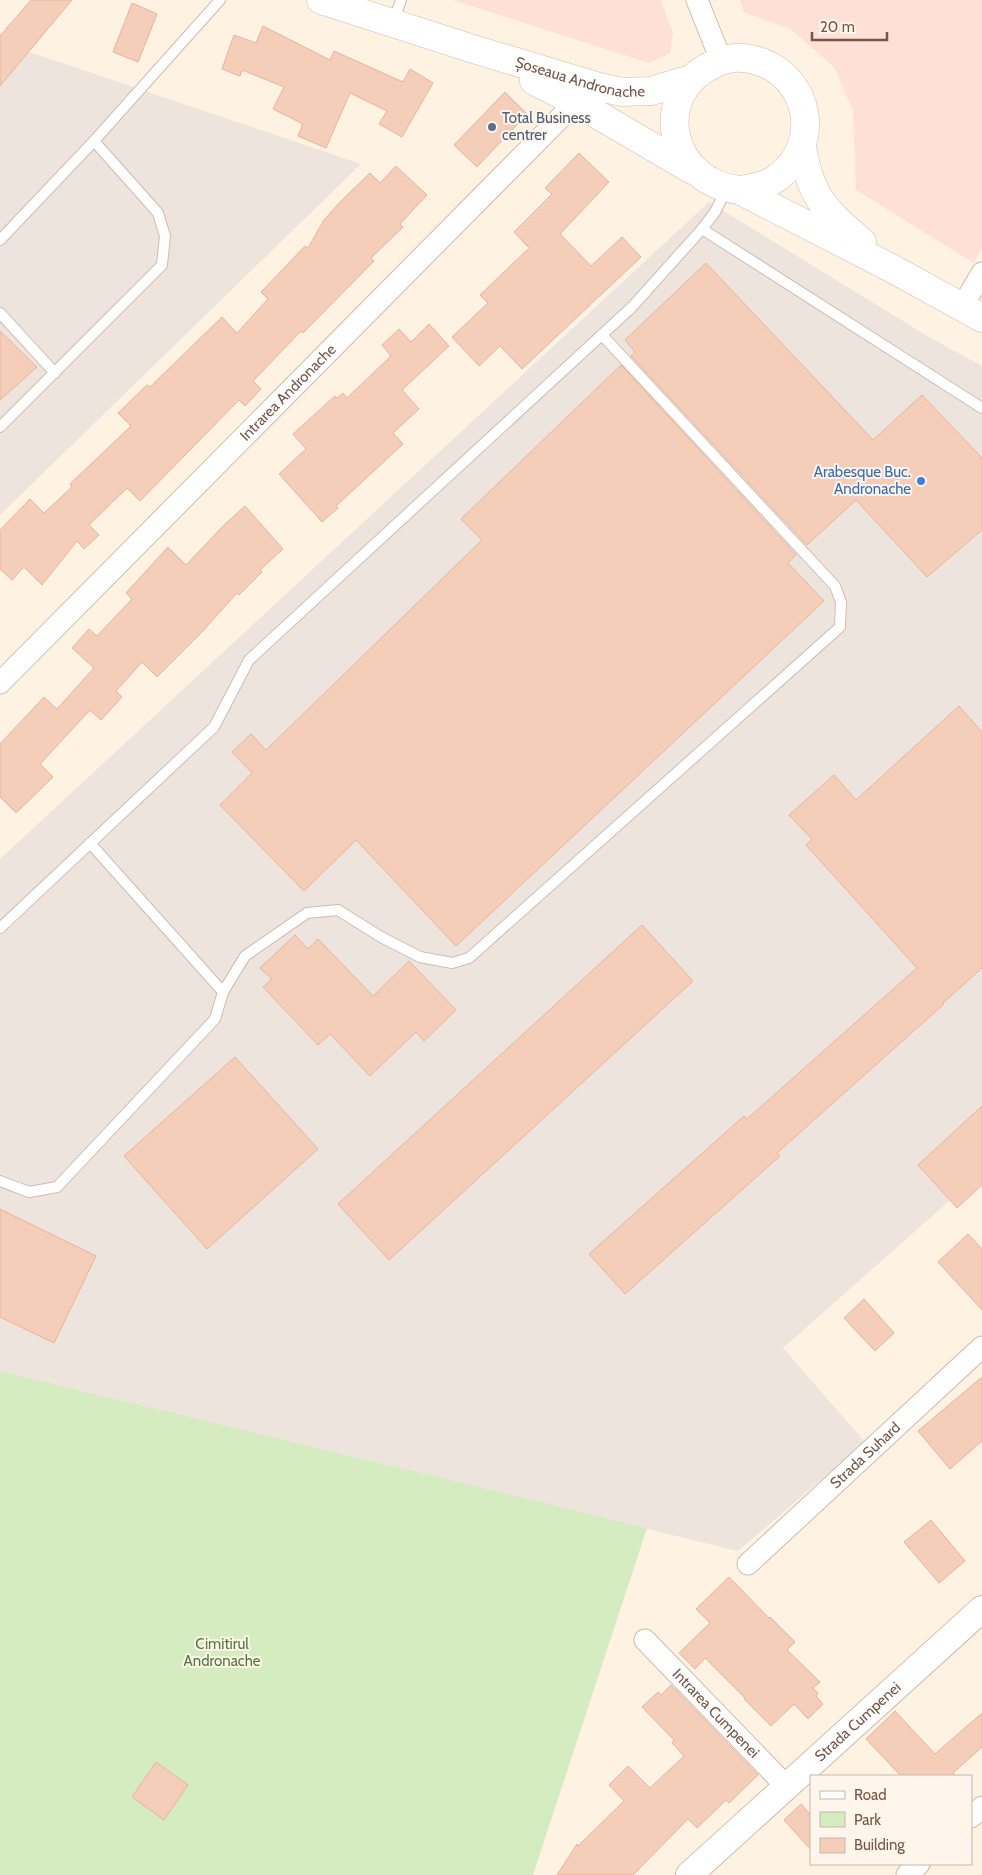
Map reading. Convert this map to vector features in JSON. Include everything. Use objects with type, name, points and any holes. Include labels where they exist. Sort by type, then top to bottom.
[{"type":"main road","name":"Șoseaua Andronache","points":[[321,0],[397,11],[576,102],[694,170]]},
{"type":"main road","name":"Șoseaua Andronache","points":[[470,48],[599,87],[622,92],[651,91],[691,79]]},
{"type":"main road","points":[[733,189],[759,187],[777,178],[792,165],[802,147],[806,126],[803,106],[794,87],[780,71],[762,61],[741,57],[721,60],[705,68],[691,79],[680,96],[675,115],[675,135],[682,154],[694,170],[709,182],[733,189],[893,269],[972,313]]},
{"type":"main road","points":[[802,147],[806,169],[812,186],[823,206],[893,269]]},
{"type":"street","points":[[697,0],[721,60]]},
{"type":"street","name":"Intrarea Andronache","points":[[0,683],[576,102]]},
{"type":"street","points":[[972,313],[982,273]]},
{"type":"street","name":"Strada Suhard","points":[[748,1564],[982,1347]]},
{"type":"street","name":"Strada Cumpenei","points":[[689,1875],[982,1609]]},
{"type":"street","name":"Intrarea Cumpenei","points":[[645,1640],[787,1787]]},
{"type":"street","points":[[972,1816],[982,1807]]},
{"type":"street","points":[[907,1875],[918,1865]]},
{"type":"lane","points":[[0,240],[94,141],[220,0]]},
{"type":"lane","points":[[0,428],[162,265],[165,236],[158,213],[94,141]]},
{"type":"lane","points":[[0,928],[214,727],[249,660],[632,307],[702,230],[733,189]]},
{"type":"lane","points":[[702,230],[982,408]]},
{"type":"lane","points":[[0,313],[55,374]]},
{"type":"lane","points":[[0,1181],[29,1192],[58,1187],[215,1019],[223,992],[245,956],[307,913],[338,910],[381,937],[420,957],[452,963],[469,958],[840,627],[841,602],[835,586],[602,335]]},
{"type":"lane","points":[[90,843],[223,992]]},
{"type":"shaded area","points":[[453,0],[661,0],[673,33],[670,53],[649,63]]},
{"type":"shaded area","points":[[740,0],[982,0],[982,247],[974,263],[856,190],[853,111],[834,67],[792,30],[744,12]]},
{"type":"shaded area","points":[[0,42],[361,164],[0,515]]},
{"type":"shaded area","points":[[709,202],[929,337],[982,366],[982,1172],[783,1348],[865,1442],[738,1551],[0,1371],[0,859]]},
{"type":"green space","name":"Cimitirul Andronache","points":[[0,1371],[647,1528],[533,1875],[0,1875]]},
{"type":"building","points":[[31,0],[72,0],[0,86],[0,36]]},
{"type":"building","points":[[132,3],[157,14],[138,62],[113,52]]},
{"type":"building","points":[[263,26],[330,60],[334,51],[403,82],[410,69],[433,83],[402,137],[379,124],[387,111],[350,93],[326,148],[298,136],[303,124],[273,109],[284,87],[242,70],[240,76],[222,69],[234,35],[256,43]]},
{"type":"building","points":[[505,92],[527,114],[477,167],[454,145]]},
{"type":"building","points":[[579,153],[609,182],[560,234],[591,266],[622,237],[641,257],[522,369],[500,346],[479,366],[452,337],[488,303],[480,295],[529,248],[514,232],[552,194],[545,188]]},
{"type":"building","points":[[396,166],[427,195],[400,224],[403,227],[371,258],[374,261],[303,333],[301,331],[253,381],[261,389],[245,406],[239,400],[140,501],[127,488],[89,525],[99,535],[84,549],[77,541],[42,585],[24,567],[12,580],[0,569],[0,530],[30,499],[44,513],[72,487],[70,484],[131,426],[118,413],[147,385],[150,387],[222,317],[237,333],[268,299],[261,292],[305,246],[308,248],[324,220],[341,201],[370,173],[380,183]]},
{"type":"building","points":[[706,263],[873,440],[922,395],[982,458],[982,530],[927,577],[856,500],[807,545],[631,356],[635,352],[625,340]]},
{"type":"building","points":[[429,324],[449,346],[402,390],[419,409],[393,433],[403,444],[336,506],[338,508],[322,522],[279,474],[306,449],[293,434],[335,396],[337,398],[343,393],[347,398],[391,356],[382,345],[399,329],[411,342]]},
{"type":"building","points":[[0,331],[37,367],[0,400]]},
{"type":"building","points":[[621,365],[796,555],[788,563],[824,601],[456,946],[356,840],[304,891],[220,805],[252,773],[232,752],[251,734],[266,750],[482,540],[461,519]]},
{"type":"building","points":[[245,506],[283,549],[260,570],[262,572],[239,595],[237,593],[157,677],[142,662],[116,691],[122,697],[101,720],[90,710],[40,764],[53,777],[16,813],[0,797],[0,744],[44,697],[57,709],[94,668],[72,648],[89,629],[97,636],[132,599],[126,593],[168,547],[186,565]]},
{"type":"building","points":[[959,706],[982,732],[982,968],[777,1153],[780,1156],[625,1294],[589,1254],[744,1116],[747,1119],[917,968],[806,845],[812,839],[789,815],[834,775],[856,800]]},
{"type":"building","points":[[642,925],[693,981],[389,1260],[338,1204]]},
{"type":"building","points":[[295,935],[308,949],[318,939],[373,996],[409,961],[456,1010],[424,1041],[416,1032],[370,1076],[330,1034],[318,1045],[263,987],[272,979],[260,968]]},
{"type":"building","points":[[235,1057],[318,1149],[207,1249],[124,1156]]},
{"type":"building","points":[[982,1106],[982,1185],[957,1208],[918,1165]]},
{"type":"building","points":[[0,1209],[96,1256],[54,1343],[0,1317]]},
{"type":"building","points":[[968,1234],[982,1249],[982,1310],[938,1262]]},
{"type":"building","points":[[864,1299],[894,1333],[875,1351],[844,1318]]},
{"type":"building","points":[[982,1377],[982,1441],[950,1469],[918,1431]]},
{"type":"building","points":[[931,1520],[965,1561],[939,1583],[904,1542]]},
{"type":"building","points":[[729,1577],[795,1642],[787,1650],[820,1682],[813,1688],[818,1693],[816,1696],[823,1704],[808,1719],[794,1704],[771,1726],[705,1658],[695,1669],[679,1653],[710,1623],[696,1609]]},
{"type":"building","points":[[671,1685],[758,1775],[729,1803],[726,1800],[697,1828],[688,1819],[633,1875],[557,1875],[577,1844],[578,1846],[624,1801],[609,1785],[628,1766],[650,1788],[684,1756],[672,1743],[674,1740],[642,1707],[658,1692],[661,1695]]},
{"type":"building","points":[[895,1711],[935,1754],[982,1713],[982,1747],[953,1773],[955,1775],[900,1775],[866,1739]]},
{"type":"building","points":[[156,1762],[188,1785],[164,1820],[132,1797]]},
{"type":"building","points":[[801,1804],[810,1814],[810,1849],[784,1820]]},
{"type":"place","name":"Total Business centrer","points":[[492,127]]},
{"type":"place","name":"Arabesque Buc. Andronache","points":[[921,481]]}]
